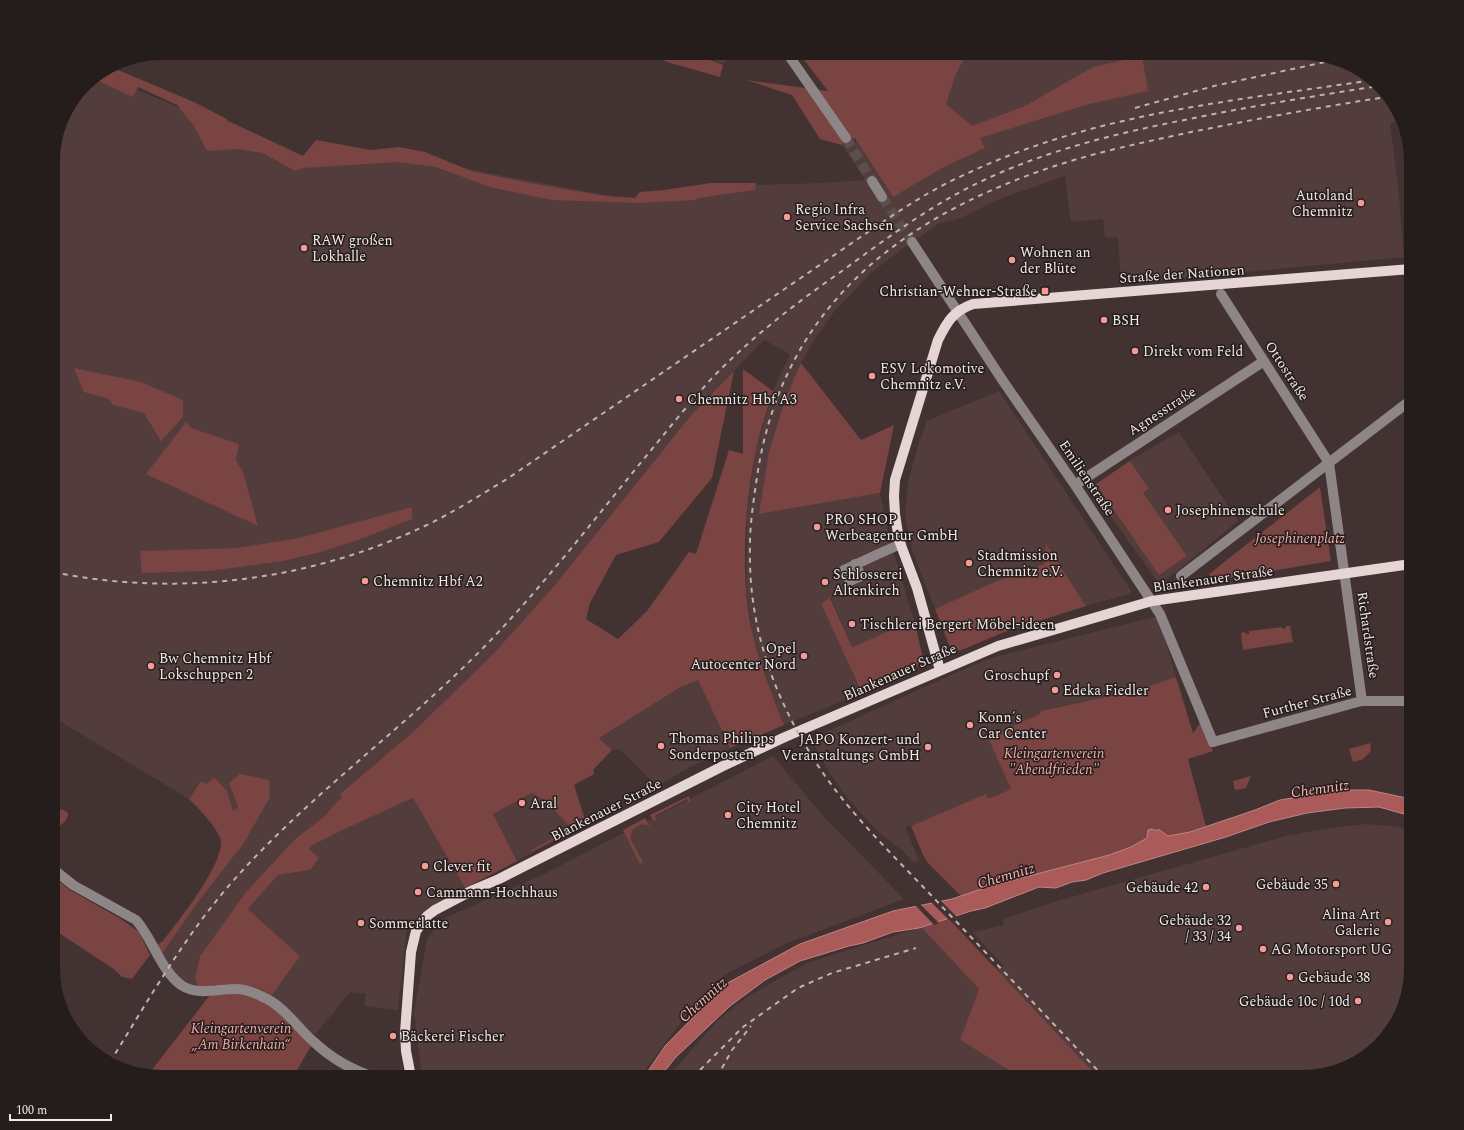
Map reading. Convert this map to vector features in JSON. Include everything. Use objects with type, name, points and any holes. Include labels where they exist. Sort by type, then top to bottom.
[{"type":"main road","name":"Straße der Nationen","points":[[958,311],[963,307],[973,304],[1404,270]]},
{"type":"main road","points":[[940,670],[916,588],[901,544],[895,514],[894,496],[895,480],[938,340],[946,324],[958,311]]},
{"type":"main road","name":"Blankenauer Straße","points":[[410,1070],[405,1041],[411,952],[416,931],[427,916],[435,910],[473,890],[499,879],[723,766],[785,737],[998,646],[1152,601],[1404,565]]},
{"type":"street","points":[[792,60],[846,138]]},
{"type":"street","points":[[872,181],[882,197]]},
{"type":"street","name":"Emilienstraße","points":[[912,242],[1003,381],[1075,485],[1160,614],[1213,742]]},
{"type":"street","name":"Ottostraße","points":[[1221,294],[1330,463]]},
{"type":"street","name":"Agnesstraße","points":[[1075,485],[1264,361]]},
{"type":"street","points":[[1181,576],[1404,405]]},
{"type":"street","points":[[1330,463],[1346,573]]},
{"type":"street","points":[[855,564],[901,544]]},
{"type":"street","name":"Richardstraße","points":[[1346,573],[1362,701]]},
{"type":"street","name":"Further Straße","points":[[1213,742],[1362,701],[1404,701]]},
{"type":"street","points":[[60,875],[73,885],[136,920],[148,936],[170,973],[181,985],[195,991],[236,989],[262,996],[284,1012],[323,1050],[345,1064],[358,1070]]},
{"type":"shaded area","points":[[713,60],[727,60],[723,64]]},
{"type":"shaded area","points":[[942,60],[1303,60],[1323,62],[1348,70],[1364,81],[1383,100],[1394,116],[1396,120],[1390,124],[1398,185],[1404,257],[1121,284],[1118,237],[1105,238],[1103,219],[1071,222],[1065,176],[997,200],[961,218],[940,223],[906,246],[871,273],[834,312],[814,340],[801,363],[759,514],[880,493],[890,540],[914,620],[852,647],[831,598],[821,604],[862,693],[784,725],[762,667],[751,627],[746,589],[747,516],[756,449],[773,391],[790,354],[764,340],[692,414],[554,586],[493,654],[414,731],[340,794],[343,797],[326,815],[295,839],[246,892],[200,987],[188,985],[178,977],[162,954],[195,906],[244,843],[207,785],[201,781],[189,799],[60,721],[60,154],[63,135],[68,122],[85,94],[107,76],[293,158],[431,160],[472,170],[605,195],[635,198],[696,200],[699,198],[755,190],[756,185],[864,180],[842,145],[856,143],[855,138]]},
{"type":"shaded area","points":[[999,391],[1131,591],[1129,594],[1086,606],[1046,545],[1044,564],[994,582],[935,609],[913,552],[905,516],[908,482],[919,443],[927,421]]},
{"type":"shaded area","name":"Josephinenschule","points":[[1179,432],[1238,521],[1160,585],[1090,488],[1132,459]]},
{"type":"shaded area","points":[[1158,616],[1176,677],[1133,691],[1041,711],[1039,714],[988,738],[1011,789],[988,799],[986,795],[911,826],[905,827],[919,860],[914,863],[903,851],[877,831],[851,802],[830,774],[811,739],[991,658]]},
{"type":"shaded area","points":[[698,680],[730,748],[690,767],[657,786],[619,749],[612,750],[599,738],[679,688]]},
{"type":"shaded area","points":[[773,756],[825,818],[904,899],[785,944],[724,975],[692,1007],[645,1070],[421,1070],[414,1012],[427,940],[441,920],[546,873]]},
{"type":"shaded area","points":[[1340,790],[1369,790],[1404,798],[1404,814],[1379,807],[1345,808],[1307,813],[1269,822],[1226,837],[1103,873],[1086,880],[1072,882],[1056,888],[1039,887],[985,908],[919,928],[893,932],[863,943],[800,961],[765,980],[730,1006],[675,1058],[666,1070],[649,1070],[665,1046],[718,992],[722,986],[800,944],[893,911],[952,899],[987,887],[1109,855],[1131,847],[1147,838],[1148,830],[1152,829],[1157,831],[1158,829],[1168,836],[1190,832],[1280,800]]},
{"type":"shaded area","points":[[532,793],[545,801],[573,830],[517,861],[493,814]]},
{"type":"shaded area","points":[[413,798],[465,888],[420,914],[407,927],[398,1010],[365,1006],[366,994],[350,992],[315,1035],[272,995],[300,956],[248,909],[278,875],[310,870],[309,849],[313,845]]},
{"type":"shaded area","points":[[1367,824],[1404,828],[1404,969],[1399,1001],[1390,1020],[1379,1036],[1370,1045],[1348,1060],[1335,1065],[1303,1070],[1091,1070],[994,968],[1004,966],[972,932],[1004,925],[1003,919],[1054,902],[1286,836],[1329,828]]},
{"type":"shaded area","points":[[921,927],[979,989],[960,1040],[1009,1070],[674,1070],[718,1020],[750,995],[807,963]]},
{"type":"green space","points":[[663,60],[710,60],[723,65],[720,77]]},
{"type":"green space","points":[[804,60],[963,60],[955,76],[946,104],[972,126],[1025,106],[1093,67],[1124,60],[1143,60],[1148,91],[1089,104],[980,138],[985,148],[944,167],[893,197],[855,138],[842,145],[820,139],[792,95],[746,80],[828,91]]},
{"type":"green space","points":[[117,70],[194,102],[227,119],[226,120],[303,156],[316,140],[371,150],[399,147],[425,152],[471,171],[605,196],[635,198],[640,192],[711,183],[756,183],[755,190],[699,198],[696,200],[640,203],[552,200],[490,187],[436,167],[398,162],[303,168],[295,171],[263,153],[237,149],[207,151],[194,126],[177,105],[138,87],[133,97],[99,81]]},
{"type":"green space","points":[[801,363],[861,440],[894,425],[880,493],[759,514],[769,452],[785,400]]},
{"type":"green space","points":[[74,368],[141,382],[183,400],[183,417],[161,441],[144,413],[113,405],[109,399],[84,392]]},
{"type":"green space","points":[[743,369],[773,391],[752,470],[745,538],[745,562],[748,607],[754,640],[774,701],[784,725],[730,748],[698,680],[679,688],[599,738],[612,750],[593,770],[594,774],[574,785],[586,823],[573,830],[545,801],[532,793],[493,814],[517,861],[465,888],[413,798],[404,802],[313,845],[309,849],[319,858],[310,870],[278,875],[248,909],[300,956],[272,995],[253,987],[237,984],[200,987],[195,978],[200,956],[246,892],[295,839],[326,815],[342,797],[340,794],[414,731],[493,654],[554,586],[692,414],[734,371],[712,478],[659,542],[616,555],[590,603],[586,619],[618,639],[647,611],[689,552],[696,554],[729,450],[743,454]]},
{"type":"green space","points":[[186,422],[191,428],[239,444],[236,460],[243,472],[258,526],[146,474]]},
{"type":"green space","points":[[1130,461],[1149,489],[1143,493],[1187,556],[1159,575],[1096,484]]},
{"type":"green space","name":"Josephinenplatz","points":[[1320,487],[1331,561],[1212,581],[1209,574]]},
{"type":"green space","points":[[412,507],[412,519],[358,540],[321,552],[283,561],[209,571],[142,573],[140,551],[237,548],[299,538]]},
{"type":"green space","points":[[1046,544],[1086,606],[1007,631],[959,651],[951,650],[935,609],[994,582],[1044,564]]},
{"type":"green space","points":[[830,598],[852,647],[914,620],[924,662],[862,693],[821,604]]},
{"type":"green space","points":[[1286,626],[1290,626],[1293,642],[1243,650],[1241,633],[1245,632],[1246,634],[1249,634],[1249,631],[1282,627],[1283,629],[1286,628]]},
{"type":"green space","name":"Kleingartenverein \"Abendfrieden\"","points":[[1176,677],[1193,733],[1201,722],[1213,751],[1188,759],[1206,826],[1190,832],[1168,836],[1158,829],[1147,838],[1131,847],[1109,855],[987,887],[961,896],[928,863],[923,855],[911,826],[986,794],[988,799],[1011,789],[988,738],[1039,714],[1041,711],[1133,691]]},
{"type":"green space","points":[[1370,743],[1371,751],[1363,759],[1353,762],[1349,749]]},
{"type":"green space","points":[[240,774],[269,780],[270,797],[244,843],[195,906],[162,954],[157,945],[163,941],[200,891],[216,861],[220,848],[220,838],[218,833],[206,817],[189,799],[201,781],[207,784],[214,777],[227,791],[233,811],[238,807],[229,783]]},
{"type":"green space","points":[[1251,776],[1246,788],[1235,790],[1233,781]]},
{"type":"green space","points":[[689,796],[691,802],[689,803],[687,799],[655,816],[656,820],[654,821],[650,815]]},
{"type":"green space","points":[[62,809],[68,813],[66,820],[60,825],[60,811]]},
{"type":"green space","points":[[645,818],[650,826],[642,824],[633,829],[630,838],[643,862],[640,864],[623,830]]},
{"type":"green space","points":[[560,834],[563,836],[531,852],[532,850]]},
{"type":"green space","points":[[60,882],[70,890],[121,919],[139,932],[150,955],[132,979],[122,977],[115,970],[60,934]]},
{"type":"green space","points":[[948,918],[1091,1070],[1009,1070],[960,1040],[979,989],[921,927]]},
{"type":"green space","name":"Kleingartenverein „Am Birkenhain“","points":[[246,993],[261,998],[279,1012],[311,1046],[297,1070],[152,1069],[210,995]]},
{"type":"pier","points":[[940,900],[957,917],[949,920],[931,902]]},
{"type":"pier","points":[[920,904],[939,923],[934,925],[915,905]]},
{"type":"tunnel","points":[[846,138],[872,181]]},
{"type":"tunnel","points":[[882,197],[912,242]]},
{"type":"railway","points":[[1135,108],[1214,86],[1324,62]]},
{"type":"railway","points":[[60,573],[101,580],[149,583],[198,583],[246,579],[294,570],[341,558],[387,543],[441,518],[507,479],[889,218],[927,194],[953,180],[1015,153],[1064,137],[1115,123],[1217,103],[1364,81]]},
{"type":"railway","points":[[113,1057],[188,939],[242,871],[301,812],[426,702],[487,644],[548,577],[669,428],[713,377],[743,348],[791,308],[927,211],[963,190],[1032,160],[1057,151],[1162,124],[1260,105],[1371,87]]},
{"type":"railway","points":[[1097,1070],[897,860],[848,806],[820,768],[794,724],[772,676],[764,651],[757,625],[750,572],[751,522],[756,484],[768,424],[788,372],[816,325],[850,284],[890,249],[936,218],[987,192],[1043,170],[1098,153],[1215,127],[1381,98]]},
{"type":"railway","points":[[700,1070],[743,1027],[798,988],[832,973],[916,948]]},
{"type":"railway","points":[[721,1070],[732,1050],[751,1026]]},
{"type":"place","name":"Autoland Chemnitz","points":[[1361,203]]},
{"type":"place","name":"Regio Infra Service Sachsen","points":[[787,217]]},
{"type":"place","name":"RAW großen Lokhalle","points":[[304,248]]},
{"type":"place","name":"Wohnen an der Blüte","points":[[1012,260]]},
{"type":"place","name":"Christian-Wehner-Straße","points":[[1045,291]]},
{"type":"place","name":"BSH","points":[[1104,320]]},
{"type":"place","name":"Direkt vom Feld","points":[[1135,351]]},
{"type":"place","name":"ESV Lokomotive Chemnitz e.V.","points":[[872,376]]},
{"type":"place","name":"Chemnitz Hbf A3","points":[[679,399]]},
{"type":"place","name":"Josephinenschule","points":[[1168,510]]},
{"type":"place","name":"PRO SHOP Werbeagentur GmbH","points":[[817,527]]},
{"type":"place","name":"Stadtmission Chemnitz e.V.","points":[[969,563]]},
{"type":"place","name":"Chemnitz Hbf A2","points":[[365,581]]},
{"type":"place","name":"Schlosserei Altenkirch","points":[[825,582]]},
{"type":"place","name":"Tischlerei Bergert Möbel-ideen","points":[[852,624]]},
{"type":"place","name":"Opel Autocenter Nord","points":[[804,656]]},
{"type":"place","name":"Bw Chemnitz Hbf Lokschuppen 2","points":[[151,666]]},
{"type":"place","name":"Groschupf","points":[[1057,675]]},
{"type":"place","name":"Edeka Fiedler","points":[[1055,690]]},
{"type":"place","name":"Konn´s Car Center","points":[[970,725]]},
{"type":"place","name":"Thomas Philipps Sonderposten","points":[[661,746]]},
{"type":"place","name":"JAPO Konzert- und Veranstaltungs GmbH","points":[[928,747]]},
{"type":"place","name":"Aral","points":[[522,803]]},
{"type":"place","name":"City Hotel Chemnitz","points":[[728,815]]},
{"type":"place","name":"Clever fit","points":[[425,866]]},
{"type":"place","name":"Gebäude 35","points":[[1336,884]]},
{"type":"place","name":"Gebäude 42","points":[[1206,887]]},
{"type":"place","name":"Cammann-Hochhaus","points":[[418,892]]},
{"type":"place","name":"Alina Art Galerie","points":[[1388,922]]},
{"type":"place","name":"Sommerlatte","points":[[361,923]]},
{"type":"place","name":"Gebäude 32 / 33 / 34","points":[[1239,928]]},
{"type":"place","name":"AG Motorsport UG","points":[[1263,949]]},
{"type":"place","name":"Gebäude 38","points":[[1290,977]]},
{"type":"place","name":"Gebäude 10c / 10d","points":[[1358,1001]]},
{"type":"place","name":"Bäckerei Fischer","points":[[393,1036]]},
{"type":"water label","name":"Chemnitz","points":[[1320,789]]},
{"type":"water label","name":"Chemnitz","points":[[1006,876]]},
{"type":"water label","name":"Chemnitz","points":[[703,1000]]}]
